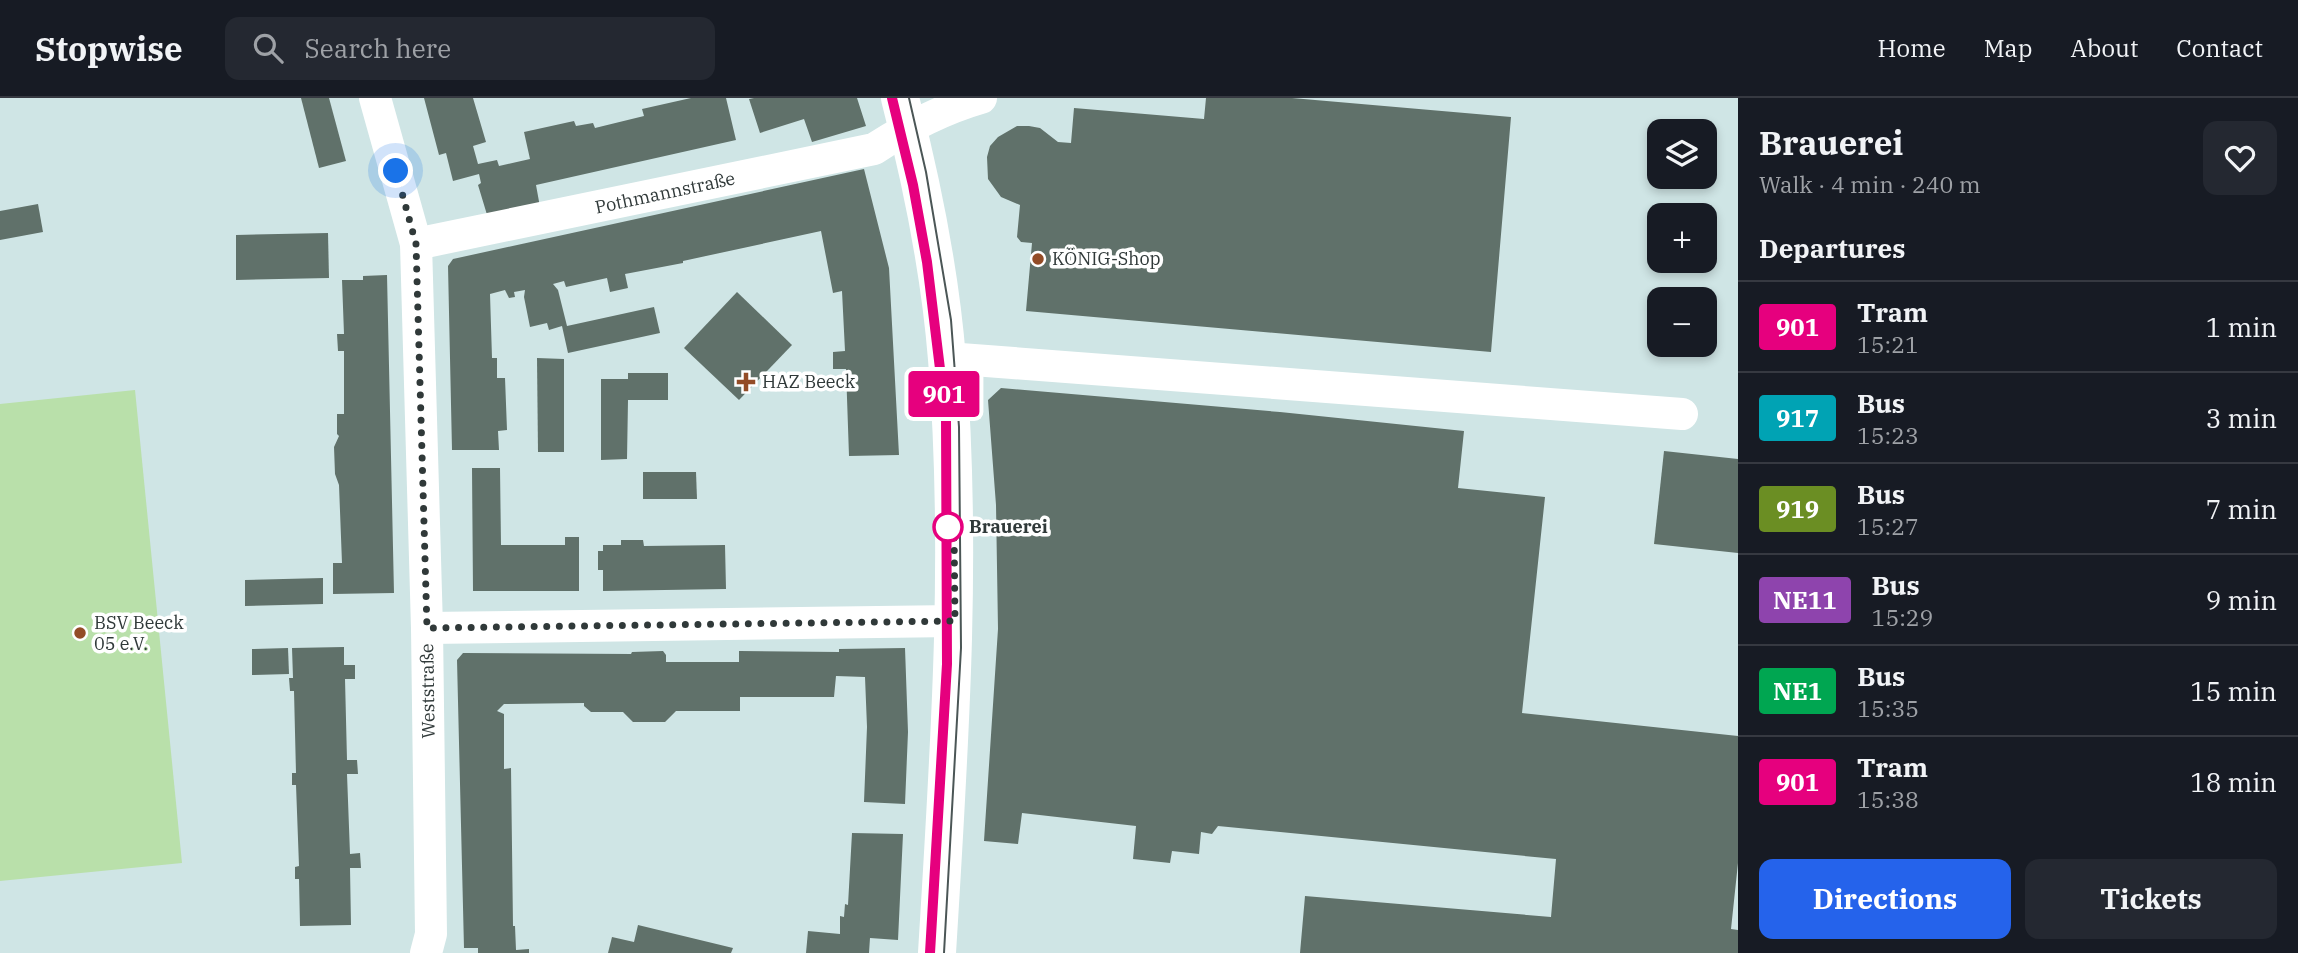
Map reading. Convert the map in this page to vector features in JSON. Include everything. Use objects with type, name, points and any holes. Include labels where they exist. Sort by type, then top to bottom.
[{"type":"main road","points":[[904,113],[932,242],[947,358],[956,563],[953,688],[937,953]]},
{"type":"street","name":"Weststraße","points":[[376,98],[416,244],[427,628],[431,934],[426,953]]},
{"type":"street","name":"Pothmannstraße","points":[[416,244],[874,149],[904,113],[981,98]]},
{"type":"street","points":[[947,358],[1682,414]]},
{"type":"street","points":[[427,628],[955,621]]},
{"type":"green space","name":"BSV Beeck 05 e.V.","points":[[135,390],[182,863],[0,881],[0,404]]},
{"type":"building","points":[[301,98],[329,98],[346,161],[319,168]]},
{"type":"building","points":[[424,98],[473,98],[486,142],[473,146],[478,164],[497,160],[499,166],[530,159],[524,132],[574,121],[576,126],[593,123],[595,128],[644,116],[642,109],[691,98],[726,98],[736,140],[536,185],[540,207],[488,218],[478,185],[481,183],[479,174],[453,181],[446,153],[439,155]]},
{"type":"building","points":[[857,98],[866,126],[812,142],[804,119],[760,133],[749,99]]},
{"type":"building","points":[[1206,98],[1292,98],[1511,117],[1491,352],[1026,311],[1032,243],[1021,242],[1017,237],[1020,205],[1001,197],[988,179],[987,157],[990,146],[998,137],[1017,126],[1040,128],[1058,142],[1071,143],[1074,108],[1204,119]]},
{"type":"building","points":[[864,169],[889,268],[899,455],[849,456],[846,369],[833,369],[833,352],[845,351],[842,291],[833,293],[821,231],[625,274],[628,288],[610,292],[607,278],[566,287],[564,281],[553,284],[558,290],[567,326],[654,307],[660,333],[568,353],[562,326],[549,330],[547,323],[530,327],[525,290],[514,292],[515,297],[509,298],[505,290],[490,294],[492,358],[497,358],[497,378],[505,378],[507,430],[498,431],[499,450],[452,450],[448,266],[453,259]]},
{"type":"building","points":[[38,204],[43,232],[0,240],[0,211]]},
{"type":"building","points":[[328,233],[329,278],[236,280],[236,235]]},
{"type":"building","points":[[387,275],[394,593],[333,594],[333,563],[342,563],[339,485],[335,474],[334,447],[339,436],[337,414],[344,414],[344,351],[338,351],[337,334],[344,334],[342,280],[363,280],[363,276]]},
{"type":"building","points":[[737,292],[792,345],[739,400],[684,348]]},
{"type":"building","points":[[537,358],[564,359],[564,452],[538,452]]},
{"type":"building","points":[[628,373],[668,373],[668,400],[628,400],[627,459],[601,460],[601,379],[628,379]]},
{"type":"building","points":[[1001,388],[1464,431],[1458,488],[1545,497],[1522,713],[1738,736],[1738,863],[1731,929],[1738,930],[1738,953],[1300,953],[1305,896],[1551,917],[1556,859],[1218,826],[1212,834],[1201,832],[1199,854],[1172,851],[1170,863],[1133,859],[1136,826],[1022,813],[1018,844],[984,841],[998,629],[996,505],[988,400]]},
{"type":"building","points":[[1664,451],[1738,459],[1738,553],[1654,544]]},
{"type":"building","points":[[472,468],[500,468],[501,545],[565,545],[565,537],[579,537],[579,591],[473,591]]},
{"type":"building","points":[[643,472],[696,472],[697,499],[643,499]]},
{"type":"building","points":[[621,540],[643,540],[644,546],[725,545],[726,589],[603,591],[603,570],[598,570],[598,551],[603,551],[603,545],[621,545]]},
{"type":"building","points":[[323,578],[323,604],[245,606],[245,580]]},
{"type":"building","points":[[344,647],[344,665],[355,665],[355,679],[345,679],[347,760],[357,760],[358,774],[347,774],[350,854],[360,853],[361,868],[350,868],[351,925],[300,926],[299,879],[295,879],[295,867],[299,866],[296,785],[292,785],[292,773],[296,773],[294,691],[290,691],[289,678],[293,678],[292,648]]},
{"type":"building","points":[[288,648],[289,674],[252,675],[252,649]]},
{"type":"building","points":[[905,648],[908,732],[905,804],[864,802],[867,727],[865,677],[836,676],[834,697],[740,697],[740,711],[676,711],[665,722],[633,722],[623,712],[591,712],[584,703],[504,704],[497,711],[504,714],[504,769],[511,768],[513,926],[516,950],[529,949],[529,953],[478,953],[478,948],[464,948],[457,660],[463,653],[631,654],[663,651],[666,662],[739,662],[739,651],[839,652],[839,649]]},
{"type":"building","points":[[852,833],[903,834],[898,940],[870,938],[869,953],[806,953],[808,931],[840,934],[840,916],[844,917],[845,904],[848,905]]},
{"type":"building","points":[[638,925],[733,948],[731,953],[608,953],[612,937],[634,942]]},
{"type":"tram line","points":[[892,98],[913,185],[927,262],[946,418],[947,664],[930,953]]},
{"type":"tram line","name":"901","points":[[892,98],[913,185],[927,262],[946,418],[947,664],[930,953]]},
{"type":"tram line","points":[[909,98],[926,172],[951,320],[959,427],[961,648],[944,953]]},
{"type":"place","name":"KÖNIG-Shop","points":[[1038,259]]},
{"type":"place","name":"HAZ Beeck","points":[[746,382]]},
{"type":"place","name":"Brauerei","points":[[948,527]]},
{"type":"place","name":"BSV Beeck 05 e.V.","points":[[80,633]]},
{"type":"route","points":[[396,171],[416,244],[427,628],[955,621],[954,526],[948,527]]}]
